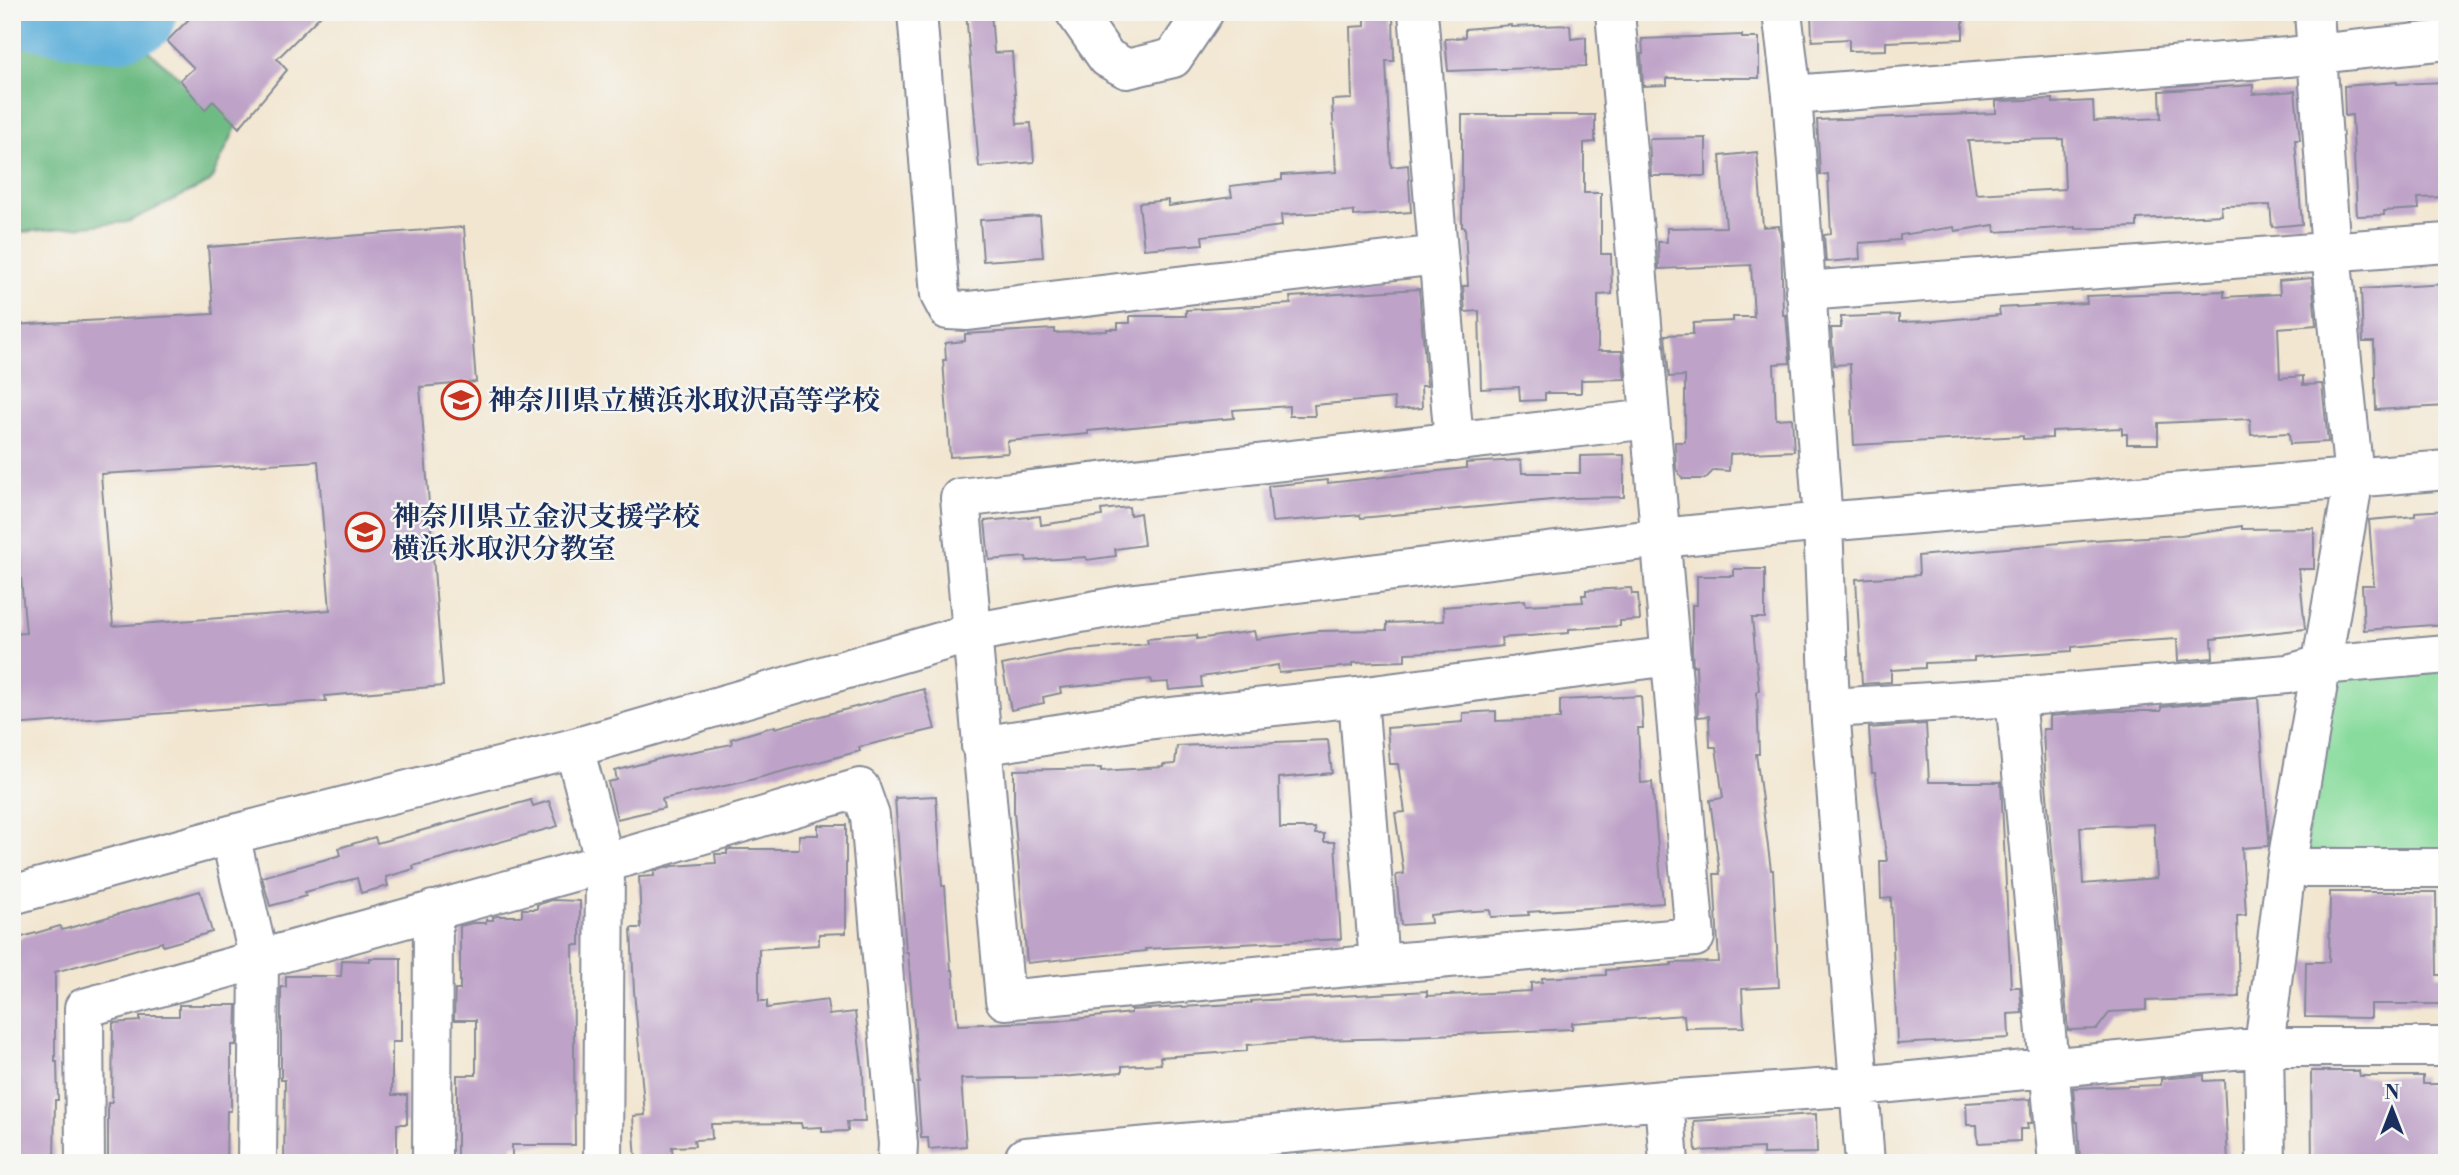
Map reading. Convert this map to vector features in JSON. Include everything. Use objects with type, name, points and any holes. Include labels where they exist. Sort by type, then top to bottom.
[{"type":"street","points":[[917,12],[940,295],[948,310],[968,312],[1438,255]]},
{"type":"street","points":[[1075,12],[1107,58],[1127,69],[1173,58],[1204,12]]},
{"type":"street","points":[[1418,12],[1454,442]]},
{"type":"street","points":[[1615,12],[1695,937],[1004,1000],[960,498],[1650,419]]},
{"type":"street","points":[[1782,12],[1791,95],[1823,522],[1830,708],[1865,1163]]},
{"type":"street","points":[[2266,1163],[2264,1047],[2287,868],[2354,478],[2331,253],[2314,12]]},
{"type":"street","points":[[1791,95],[2318,54],[2447,40]]},
{"type":"street","points":[[1805,291],[2447,243]]},
{"type":"street","points":[[12,895],[230,835],[574,748],[971,633],[1135,603],[1661,538],[2447,470]]},
{"type":"street","points":[[1830,708],[2015,697],[2288,674],[2321,665],[2447,654]]},
{"type":"street","points":[[981,746],[1144,720],[1357,697],[1671,656]]},
{"type":"street","points":[[1357,697],[1380,964]]},
{"type":"street","points":[[2015,697],[2058,1163]]},
{"type":"street","points":[[574,748],[605,863],[603,1163]]},
{"type":"street","points":[[85,1163],[84,1008],[605,863],[860,788],[870,816],[898,1144],[897,1163]]},
{"type":"street","points":[[230,835],[259,960],[257,1163]]},
{"type":"street","points":[[2287,868],[2447,868]]},
{"type":"street","points":[[432,1163],[433,910]]},
{"type":"street","points":[[1025,1163],[1025,1157],[1664,1100],[1859,1086],[2264,1047],[2447,1047]]},
{"type":"street","points":[[1664,1100],[1669,1163]]},
{"type":"green space","points":[[12,12],[81,12],[113,21],[184,81],[244,111],[210,182],[128,222],[12,233]]},
{"type":"green space","points":[[2447,671],[2447,851],[2304,852],[2331,678]]},
{"type":"building","points":[[196,12],[324,12],[277,59],[287,70],[239,128],[213,101],[205,110],[180,80],[194,68],[167,41]]},
{"type":"building","points":[[966,12],[991,12],[994,53],[1012,52],[1017,124],[1031,123],[1034,162],[979,167]]},
{"type":"building","points":[[1365,12],[1393,12],[1394,61],[1386,61],[1391,167],[1408,165],[1411,212],[1354,216],[1354,211],[1281,215],[1282,226],[1202,236],[1203,244],[1144,249],[1139,203],[1168,200],[1168,206],[1232,197],[1230,186],[1282,180],[1282,175],[1336,172],[1332,100],[1352,99],[1350,27],[1365,26]]},
{"type":"building","points":[[1811,12],[1963,12],[1963,39],[1886,42],[1886,50],[1849,51],[1849,39],[1812,41]]},
{"type":"building","points":[[1511,25],[1570,25],[1571,39],[1586,37],[1586,66],[1448,71],[1445,39],[1465,37],[1465,29]]},
{"type":"building","points":[[1742,35],[1742,38],[1759,38],[1759,78],[1667,78],[1667,85],[1643,86],[1642,39]]},
{"type":"building","points":[[2446,82],[2447,197],[2418,198],[2419,209],[2357,216],[2352,115],[2345,116],[2344,86]]},
{"type":"building","points":[[2253,85],[2253,94],[2295,91],[2300,140],[2295,140],[2302,224],[2272,227],[2270,205],[2221,206],[2222,215],[2137,219],[2137,227],[2076,227],[1995,232],[1994,225],[1955,231],[1954,227],[1900,235],[1900,240],[1859,243],[1860,259],[1826,262],[1824,235],[1831,234],[1828,174],[1820,175],[1817,120],[1996,113],[1996,101],[2053,99],[2053,103],[2093,101],[2094,121],[2161,118],[2160,91]],"holes":[[[2063,139],[2065,189],[1976,194],[1968,141]]]},
{"type":"building","points":[[1462,115],[1595,115],[1595,142],[1584,143],[1584,193],[1601,193],[1601,254],[1611,254],[1612,294],[1598,295],[1598,351],[1622,351],[1625,379],[1581,380],[1581,393],[1545,393],[1545,400],[1520,401],[1519,387],[1481,389],[1479,311],[1465,312],[1463,286],[1468,286],[1465,227],[1462,227]]},
{"type":"building","points":[[1706,138],[1706,176],[1651,176],[1649,139]]},
{"type":"building","points":[[1757,152],[1763,227],[1779,226],[1783,315],[1786,315],[1790,363],[1774,364],[1776,419],[1792,418],[1794,451],[1730,454],[1729,471],[1714,470],[1705,479],[1683,479],[1676,469],[1675,442],[1685,442],[1685,376],[1669,377],[1665,335],[1693,334],[1693,323],[1754,317],[1751,265],[1659,269],[1658,242],[1667,242],[1667,228],[1726,227],[1720,156]]},
{"type":"building","points":[[1040,216],[1043,257],[983,261],[980,220]]},
{"type":"building","points":[[464,227],[476,382],[420,387],[443,686],[325,696],[326,701],[12,725],[12,634],[26,633],[12,479],[12,325],[213,314],[208,247]],"holes":[[[318,461],[330,610],[113,626],[101,474]]]},
{"type":"building","points":[[2312,278],[2316,325],[2278,328],[2280,378],[2303,376],[2303,385],[2322,384],[2328,442],[2290,444],[2289,433],[2251,435],[2250,419],[2158,423],[2158,444],[2127,444],[2127,434],[2122,434],[2122,428],[2052,431],[2052,438],[2023,439],[2023,436],[1854,445],[1850,364],[1834,365],[1831,328],[1841,328],[1841,317],[1899,315],[1899,322],[1934,321],[2000,315],[1999,308],[2087,303],[2086,296],[2224,291],[2224,297],[2280,294],[2279,281]]},
{"type":"building","points":[[2446,284],[2447,406],[2376,410],[2374,342],[2363,342],[2361,289]]},
{"type":"building","points":[[1419,289],[1427,386],[1421,386],[1422,408],[1395,410],[1394,398],[1314,405],[1315,416],[1289,416],[1289,406],[1233,410],[1234,418],[1007,441],[1008,453],[950,457],[943,360],[946,360],[945,343],[965,341],[965,334],[1055,329],[1055,333],[1107,331],[1118,329],[1118,323],[1130,323],[1130,316],[1186,316],[1186,310],[1291,304],[1290,297]]},
{"type":"building","points":[[1624,455],[1624,497],[1573,498],[1361,518],[1360,515],[1272,522],[1268,486],[1327,480],[1328,483],[1466,468],[1466,463],[1521,460],[1522,473],[1580,473],[1580,456]]},
{"type":"building","points":[[1129,507],[1130,515],[1140,513],[1144,545],[1115,549],[1116,556],[1087,560],[1086,557],[1027,561],[1026,557],[989,560],[985,521],[1040,516],[1041,525],[1102,516],[1101,510]]},
{"type":"building","points":[[2447,510],[2447,624],[2364,630],[2362,585],[2374,585],[2369,520]]},
{"type":"building","points":[[2242,526],[2242,529],[2314,528],[2314,569],[2299,569],[2305,629],[2212,639],[2213,658],[2178,661],[2177,639],[2128,642],[2072,647],[2072,651],[1925,663],[1925,668],[1891,670],[1891,682],[1862,684],[1856,579],[1919,575],[1918,556],[2181,535]]},
{"type":"building","points":[[1734,569],[1765,569],[1765,618],[1752,618],[1759,690],[1759,754],[1756,754],[1773,870],[1779,987],[1742,989],[1744,1027],[1685,1028],[1684,1015],[1572,1023],[1572,1029],[1247,1045],[1247,1051],[1160,1057],[1161,1064],[1122,1066],[1122,1072],[1060,1077],[961,1079],[966,1146],[929,1149],[928,1138],[921,1138],[919,1083],[895,798],[936,796],[942,886],[945,886],[958,1025],[1056,1021],[1131,1013],[1131,1010],[1251,1001],[1427,991],[1427,996],[1531,991],[1531,983],[1542,982],[1542,978],[1606,975],[1606,970],[1672,965],[1671,963],[1719,962],[1714,874],[1720,874],[1710,800],[1723,798],[1716,747],[1710,747],[1709,716],[1698,717],[1696,665],[1693,666],[1692,650],[1692,605],[1697,605],[1697,576],[1734,576]]},
{"type":"building","points":[[1631,588],[1632,594],[1638,594],[1640,620],[1620,621],[1620,626],[1569,629],[1569,633],[1501,638],[1502,646],[1405,653],[1405,661],[1352,663],[1352,666],[1279,673],[1278,665],[1201,677],[1202,687],[1169,690],[1168,682],[1151,683],[1151,679],[1060,688],[1061,693],[1043,697],[1044,703],[1011,710],[1002,665],[1068,651],[1148,644],[1147,639],[1197,635],[1197,639],[1254,631],[1256,639],[1318,631],[1387,630],[1387,623],[1444,621],[1443,607],[1525,600],[1526,605],[1583,602],[1582,595],[1586,595],[1586,590]]},
{"type":"building","points":[[924,689],[935,729],[859,747],[860,751],[739,783],[662,799],[664,808],[617,819],[608,782],[617,780],[615,771],[666,757],[732,744],[731,739],[775,726]]},
{"type":"building","points":[[1641,696],[1643,728],[1638,728],[1641,783],[1652,782],[1663,903],[1491,917],[1490,910],[1459,912],[1430,915],[1431,923],[1401,925],[1396,875],[1404,874],[1395,813],[1405,812],[1398,764],[1390,764],[1387,728],[1463,722],[1463,713],[1496,711],[1496,721],[1560,719],[1560,700]]},
{"type":"building","points":[[2258,698],[2269,838],[2268,846],[2242,848],[2246,915],[2237,916],[2239,997],[2146,1001],[2146,1010],[2110,1012],[2097,1029],[2068,1030],[2043,729],[2050,729],[2050,716],[2112,711],[2161,711],[2161,707]],"holes":[[[2154,824],[2157,878],[2083,884],[2080,827]]]},
{"type":"building","points":[[1926,724],[1929,782],[2001,782],[2011,987],[2020,987],[2022,1013],[2008,1014],[2009,1038],[1897,1044],[1891,898],[1881,899],[1880,861],[1887,861],[1875,773],[1872,773],[1869,728]]},
{"type":"building","points":[[1328,740],[1332,773],[1279,778],[1280,828],[1315,828],[1315,834],[1324,834],[1324,842],[1335,842],[1341,939],[1145,949],[1146,951],[1027,963],[1014,812],[1014,770],[1101,768],[1101,771],[1163,767],[1175,764],[1177,746]]},
{"type":"building","points":[[531,800],[533,806],[549,801],[558,826],[413,866],[414,869],[386,877],[388,886],[361,893],[357,878],[305,892],[306,896],[270,906],[262,877],[341,855],[339,848],[375,837],[377,843]]},
{"type":"building","points":[[818,825],[846,825],[846,933],[819,934],[819,945],[759,949],[759,1001],[767,1001],[767,1008],[827,1000],[829,1015],[855,1012],[863,1072],[865,1122],[847,1122],[848,1131],[822,1132],[822,1127],[802,1128],[801,1123],[711,1124],[712,1139],[694,1140],[695,1146],[672,1147],[673,1159],[636,1161],[633,1116],[645,1115],[631,928],[641,928],[639,877],[654,876],[654,871],[673,866],[716,863],[715,854],[727,854],[730,849],[799,849],[799,835],[818,835]]},
{"type":"building","points":[[200,891],[212,932],[163,946],[162,942],[55,972],[55,1062],[58,1100],[55,1100],[54,1163],[12,1163],[12,940],[60,926],[62,930]]},
{"type":"building","points":[[2330,892],[2436,892],[2437,975],[2447,975],[2447,1004],[2371,1004],[2371,1018],[2305,1017],[2306,962],[2329,962]]},
{"type":"building","points":[[552,900],[580,901],[580,945],[573,945],[575,1145],[512,1145],[512,1163],[457,1163],[457,1075],[476,1075],[476,1020],[454,1020],[455,990],[460,990],[460,926],[486,923],[486,920],[493,920],[493,917],[497,916],[522,916],[522,909],[537,909],[537,905]]},
{"type":"building","points":[[370,958],[401,958],[401,1042],[392,1042],[392,1095],[407,1095],[407,1124],[397,1124],[397,1163],[284,1163],[285,1080],[281,1080],[281,987],[286,987],[286,976],[341,976],[342,960],[370,961]]},
{"type":"building","points":[[179,1005],[237,1005],[236,1045],[231,1045],[231,1111],[227,1111],[226,1163],[170,1163],[170,1159],[108,1159],[113,1023],[140,1021],[140,1016],[179,1016]]},
{"type":"building","points":[[2311,1071],[2359,1071],[2360,1076],[2423,1076],[2423,1084],[2446,1084],[2444,1163],[2312,1163]]},
{"type":"building","points":[[2204,1075],[2204,1081],[2224,1080],[2228,1163],[2080,1163],[2073,1088],[2161,1085],[2161,1079]]},
{"type":"building","points":[[2030,1099],[2032,1123],[2027,1123],[2028,1129],[2020,1129],[2020,1141],[1978,1143],[1977,1125],[1967,1125],[1966,1103]]},
{"type":"building","points":[[1816,1114],[1817,1153],[1763,1154],[1763,1148],[1696,1151],[1694,1121]]},
{"type":"waterway","points":[[12,15],[94,30],[119,31],[144,21],[147,12]]},
{"type":"place","name":"神奈川県立横浜氷取沢高等学校","points":[[461,400]]},
{"type":"place","name":"神奈川県立金沢支援学校 横浜氷取沢分教室","points":[[365,532]]}]
